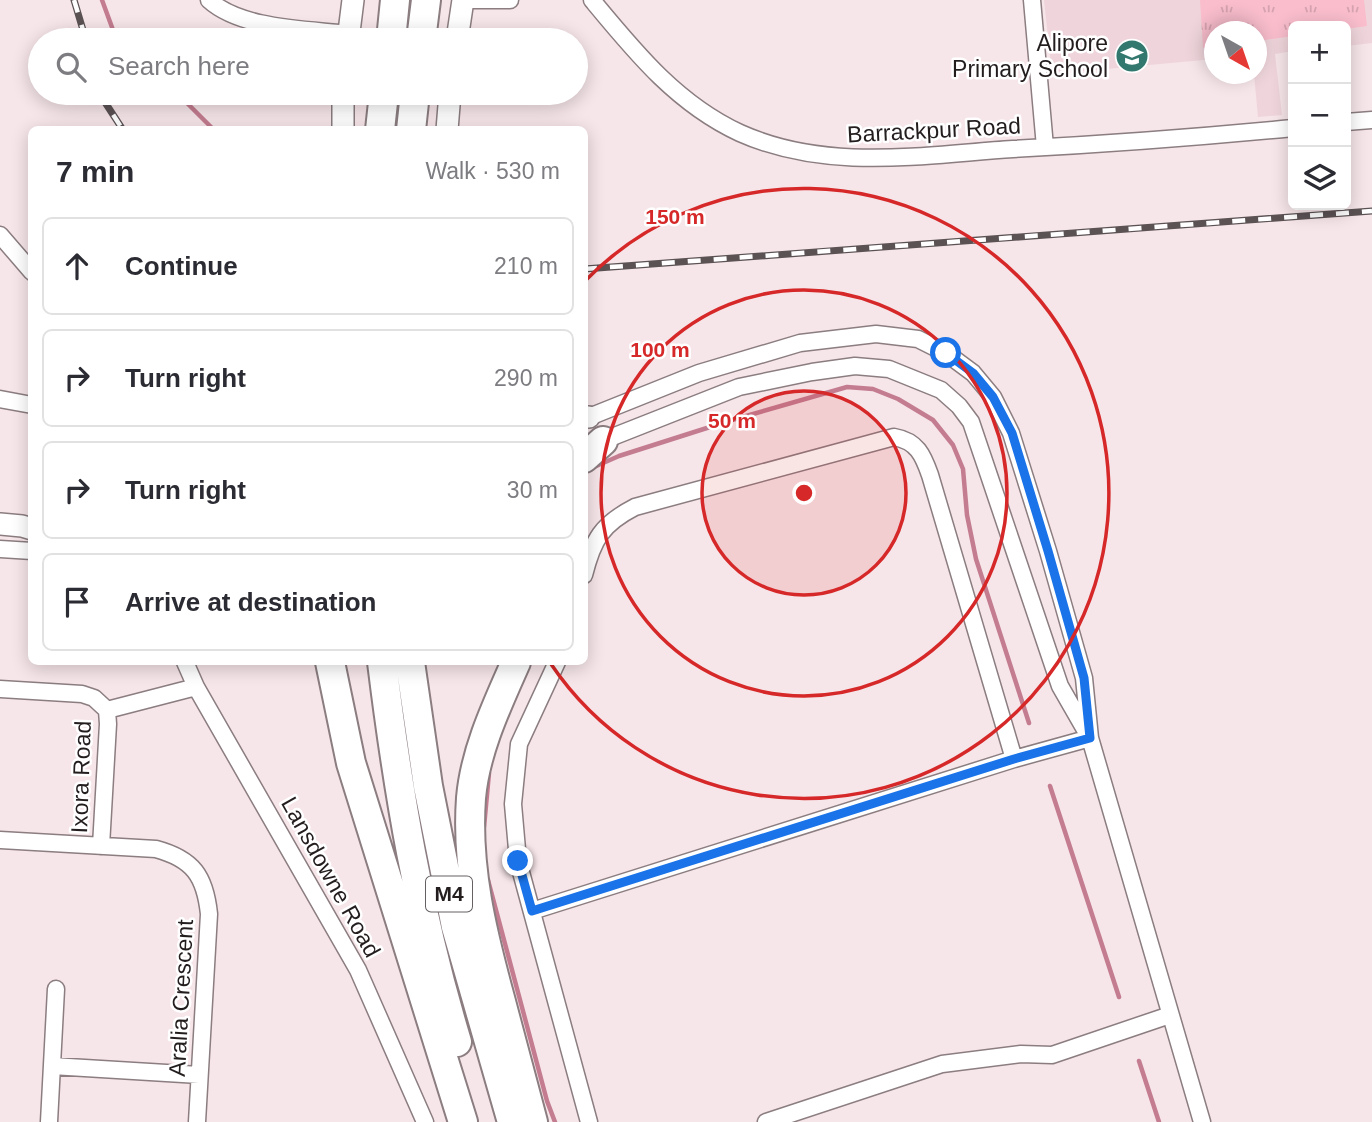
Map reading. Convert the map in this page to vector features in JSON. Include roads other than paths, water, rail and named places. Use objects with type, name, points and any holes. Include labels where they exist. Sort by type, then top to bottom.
[{"type":"highway","points":[[392,28],[396,0]]},
{"type":"highway","points":[[422,28],[426,0]]},
{"type":"highway","points":[[380,126],[383,105]]},
{"type":"highway","points":[[411,126],[414,105]]},
{"type":"highway","points":[[331,665],[355,775],[463,1122]]},
{"type":"highway","name":"M4","points":[[382,665],[397,785],[416,881],[445,1003],[481,1122]]},
{"type":"highway","name":"M4","points":[[410,665],[428,786],[456,927],[512,1122]]},
{"type":"highway","points":[[515,665],[481,748],[471,796],[469,848],[487,951],[533,1122]]},
{"type":"street","points":[[209,0],[233,16],[292,28]]},
{"type":"street","points":[[349,28],[353,0]]},
{"type":"street","points":[[459,28],[463,0],[510,0]]},
{"type":"street","name":"Barrackpur Road","points":[[592,0],[649,68],[677,94],[739,133],[810,155],[874,159],[1177,139],[1288,128]]},
{"type":"street","points":[[1031,0],[1045,147]]},
{"type":"street","points":[[343,105],[343,126]]},
{"type":"street","points":[[447,126],[449,105]]},
{"type":"street","points":[[1351,122],[1372,120]]},
{"type":"street","points":[[0,235],[28,267]]},
{"type":"street","points":[[588,433],[699,373],[800,343],[876,334],[918,339],[946,353],[973,373],[993,397],[1012,433],[1084,678],[1090,738],[1202,1122]]},
{"type":"street","points":[[588,433],[739,387],[855,366],[889,369],[941,390],[959,406],[971,422],[1060,686],[1090,738]]},
{"type":"street","points":[[0,399],[28,404]]},
{"type":"street","points":[[588,561],[601,531],[615,517],[635,507],[894,437],[904,439],[914,444],[923,455],[930,475],[1014,759]]},
{"type":"street","points":[[0,524],[28,526]]},
{"type":"street","points":[[0,549],[28,551]]},
{"type":"street","name":"Lansdowne Road","points":[[186,665],[196,687],[358,970],[425,1122]]},
{"type":"street","points":[[556,665],[519,744],[513,804],[518,861],[589,1122]]},
{"type":"street","points":[[0,689],[82,694],[94,698],[107,710],[196,687]]},
{"type":"street","name":"Ixora Road","points":[[101,846],[107,710]]},
{"type":"street","points":[[532,911],[1014,759],[1090,738]]},
{"type":"street","name":"Aralia Crescent","points":[[0,840],[156,849],[174,854],[189,863],[199,876],[207,896],[209,915],[197,1122]]},
{"type":"street","points":[[49,1122],[56,989]]},
{"type":"street","points":[[766,1122],[942,1064],[1021,1054],[1052,1055],[1170,1016]]},
{"type":"street","points":[[52,1066],[200,1074]]},
{"type":"waterway","points":[[102,0],[112,28]]},
{"type":"waterway","points":[[189,105],[210,126]]},
{"type":"waterway","points":[[594,467],[619,456],[732,420],[847,387],[873,389],[898,399],[933,420],[953,445],[963,469],[967,515],[976,559],[1029,723]]},
{"type":"waterway","points":[[484,827],[489,773]]},
{"type":"waterway","points":[[1050,786],[1119,997]]},
{"type":"waterway","points":[[488,880],[547,1101],[555,1122]]},
{"type":"waterway","points":[[1139,1061],[1159,1122]]},
{"type":"railway","points":[[74,0],[82,28]]},
{"type":"railway","points":[[107,105],[120,126]]},
{"type":"railway","points":[[588,269],[1372,211]]},
{"type":"place","name":"Alipore Primary School","points":[[1132,56]]}]
